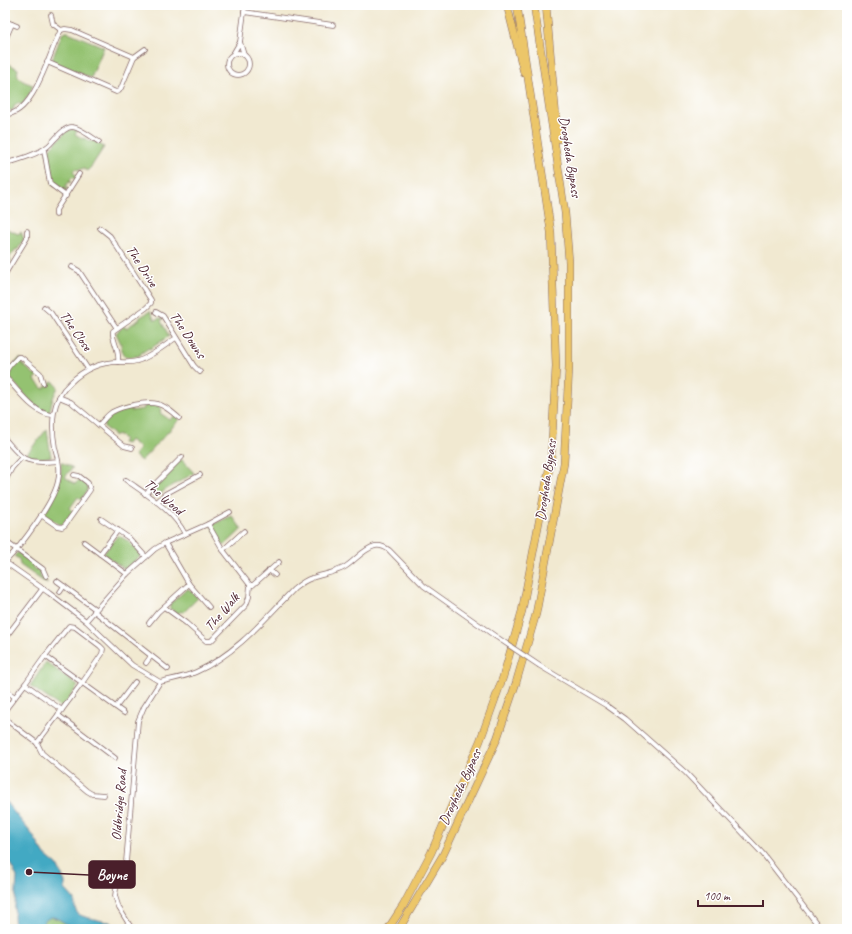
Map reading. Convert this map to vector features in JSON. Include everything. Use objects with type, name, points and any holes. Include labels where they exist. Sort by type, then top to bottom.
[{"type":"highway","points":[[507,5],[533,110]]},
{"type":"highway","name":"Drogheda Bypass","points":[[388,929],[403,906],[431,853],[480,741],[503,677],[522,611],[551,459],[556,366],[551,232],[517,5]]},
{"type":"highway","name":"Drogheda Bypass","points":[[399,929],[443,855],[497,739],[516,683],[536,614],[564,463],[569,367],[569,262],[565,213],[534,5]]},
{"type":"highway","points":[[546,5],[565,213]]},
{"type":"street","points":[[240,42],[244,55],[248,60],[248,67],[244,73],[237,75],[231,72],[227,66],[228,59],[233,54],[240,42],[245,5]]},
{"type":"street","points":[[244,12],[333,25]]},
{"type":"street","points":[[51,15],[53,24],[60,30],[72,30],[134,57]]},
{"type":"street","points":[[5,21],[17,26]]},
{"type":"street","points":[[5,40],[12,24]]},
{"type":"street","points":[[5,114],[17,112],[30,100],[60,30]]},
{"type":"street","points":[[47,62],[116,92],[121,88],[134,57],[145,48]]},
{"type":"street","points":[[233,54],[239,53],[244,55]]},
{"type":"street","points":[[5,163],[44,150],[67,129],[72,127],[78,128],[99,142]]},
{"type":"street","points":[[44,150],[50,184],[66,196]]},
{"type":"street","points":[[56,215],[56,210],[80,174]]},
{"type":"street","name":"The Drive","points":[[100,228],[110,236],[151,300],[150,305],[116,327]]},
{"type":"street","points":[[5,274],[27,238],[27,231]]},
{"type":"street","points":[[72,267],[79,271],[116,327],[112,333],[118,352],[118,362]]},
{"type":"street","name":"The Close","points":[[44,308],[51,313],[88,369]]},
{"type":"street","name":"The Downs","points":[[156,312],[163,316],[194,366],[200,372]]},
{"type":"street","points":[[176,338],[139,360],[131,362],[105,363],[88,369],[62,390],[53,415],[52,430],[58,460],[58,484],[41,515],[5,562],[43,588],[86,621],[132,665],[160,682],[195,672],[236,647],[294,589],[303,582],[342,568],[370,548],[375,546],[385,547],[424,586],[540,666],[625,719],[686,773],[763,854],[821,929]]},
{"type":"street","points":[[43,383],[40,373],[21,357],[18,357],[5,372],[7,379],[34,406],[46,415],[53,415]]},
{"type":"street","points":[[59,397],[71,402],[124,446],[132,448]]},
{"type":"street","points":[[99,425],[111,413],[127,406],[158,404],[170,410],[179,418]]},
{"type":"street","points":[[5,439],[22,457],[38,461],[58,460]]},
{"type":"street","points":[[5,481],[12,469],[22,457]]},
{"type":"street","points":[[145,494],[182,457]]},
{"type":"street","points":[[41,515],[57,526],[62,527],[65,525],[90,490],[88,483],[79,476],[74,475]]},
{"type":"street","points":[[157,502],[165,494],[200,475]]},
{"type":"street","name":"The Wood","points":[[126,480],[157,502],[178,522],[185,534]]},
{"type":"street","points":[[86,621],[127,574],[146,557],[165,543],[208,524],[230,512]]},
{"type":"street","points":[[101,519],[129,538],[146,557]]},
{"type":"street","name":"The Walk","points":[[164,607],[186,622],[206,641],[209,642],[246,605],[249,597],[250,585],[223,550],[208,524]]},
{"type":"street","points":[[100,554],[118,530]]},
{"type":"street","points":[[223,550],[244,531]]},
{"type":"street","points":[[5,541],[36,566],[43,569],[46,576]]},
{"type":"street","points":[[84,542],[127,574]]},
{"type":"street","points":[[165,543],[189,584],[209,607]]},
{"type":"street","name":"The Walk","points":[[250,585],[253,585],[278,562]]},
{"type":"street","points":[[269,570],[274,576]]},
{"type":"street","points":[[57,581],[168,669]]},
{"type":"street","points":[[149,624],[164,607],[189,584]]},
{"type":"street","points":[[60,592],[64,586]]},
{"type":"street","points":[[5,638],[43,588]]},
{"type":"street","points":[[5,710],[66,629],[72,626],[97,643],[103,649],[82,683],[37,743]]},
{"type":"street","points":[[45,656],[124,713]]},
{"type":"street","points":[[146,663],[151,656]]},
{"type":"street","points":[[116,707],[135,682]]},
{"type":"street","name":"Oldbridge Road","points":[[132,929],[116,901],[115,892],[126,862],[138,721],[150,697],[160,682]]},
{"type":"street","points":[[25,684],[62,710]]},
{"type":"street","points":[[5,690],[15,697]]},
{"type":"street","points":[[58,715],[116,758]]},
{"type":"street","points":[[5,717],[9,722],[37,743],[42,754],[87,791],[92,794],[104,795]]},
{"type":"green space","points":[[65,32],[104,47],[91,78],[53,61],[53,57],[62,34]]},
{"type":"green space","points":[[9,64],[18,69],[17,73],[21,80],[33,85],[29,95],[22,105],[18,103],[15,105],[13,110],[5,111],[5,68]]},
{"type":"green space","points":[[70,129],[78,130],[75,134],[91,142],[93,140],[104,147],[87,171],[83,168],[80,170],[75,169],[73,172],[76,175],[75,179],[72,177],[70,181],[72,183],[69,182],[65,187],[68,189],[64,191],[61,190],[62,188],[56,185],[55,186],[52,181],[52,171],[50,171],[49,155],[47,155],[47,151]]},
{"type":"green space","points":[[5,228],[18,234],[21,232],[24,239],[18,249],[15,250],[9,258],[11,261],[5,270]]},
{"type":"green space","points":[[150,311],[155,320],[160,318],[163,319],[161,321],[169,336],[140,354],[141,355],[126,357],[123,355],[121,344],[116,333],[124,326],[126,328]]},
{"type":"green space","points":[[19,359],[22,359],[20,362],[35,375],[38,373],[35,380],[43,389],[53,381],[58,387],[49,413],[36,407],[8,376],[8,371]]},
{"type":"green space","points":[[144,406],[160,406],[160,413],[170,420],[174,416],[180,419],[141,461],[134,455],[140,448],[130,440],[127,444],[122,443],[124,439],[117,434],[115,436],[105,428],[103,424],[111,415],[119,411],[131,408],[131,411],[144,409]]},
{"type":"green space","points":[[47,429],[51,457],[41,458],[26,455]]},
{"type":"green space","points":[[181,459],[194,473],[165,490],[156,498],[150,493],[160,480]]},
{"type":"green space","points":[[61,462],[73,468],[65,477],[75,484],[79,480],[86,483],[88,486],[87,491],[81,500],[78,497],[70,508],[73,511],[63,524],[60,525],[46,516],[45,513],[55,495],[59,483]]},
{"type":"green space","points":[[232,516],[242,529],[224,546],[211,525]]},
{"type":"green space","points":[[118,535],[128,541],[142,555],[125,569],[104,555]]},
{"type":"green space","points":[[17,553],[34,564],[32,567],[36,570],[38,567],[41,571],[40,576],[48,583],[47,584],[20,565],[19,559],[14,556]]},
{"type":"green space","points":[[187,589],[189,589],[198,598],[183,613],[181,611],[178,614],[170,609],[170,604]]},
{"type":"green space","points":[[46,662],[78,686],[62,708],[30,686]]},
{"type":"green space","points":[[51,917],[68,925],[83,929],[43,929],[44,920]]},
{"type":"water","points":[[5,801],[32,834],[45,855],[57,865],[65,882],[65,889],[75,900],[75,909],[77,912],[86,917],[110,922],[117,929],[80,929],[51,917],[44,921],[43,929],[15,929],[14,917],[17,877],[5,854]]},
{"type":"place","name":"Boyne","points":[[29,872]]}]
